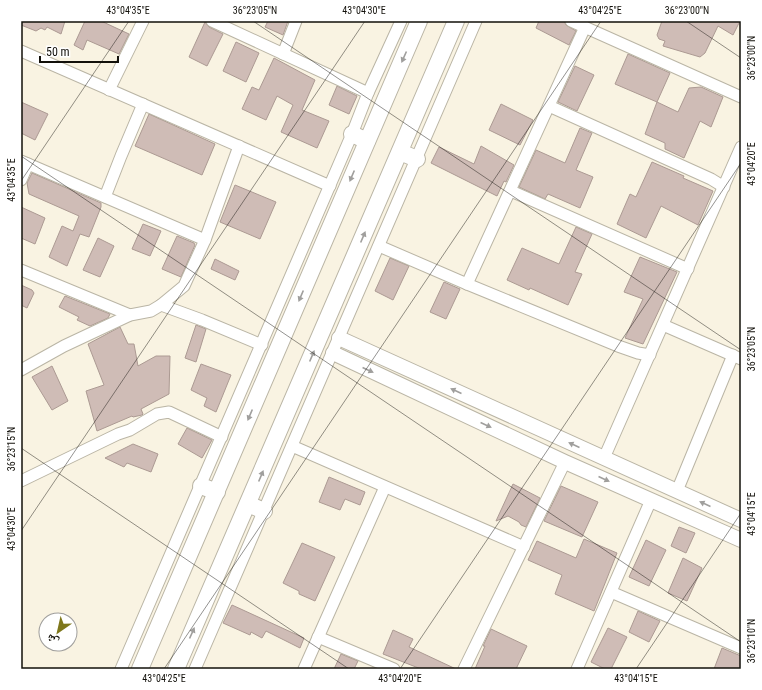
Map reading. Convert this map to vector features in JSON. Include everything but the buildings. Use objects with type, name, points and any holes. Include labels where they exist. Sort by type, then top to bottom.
[{"type":"main road","points":[[140,669],[419,21]]},
{"type":"main road","points":[[176,669],[456,21]]},
{"type":"main road","points":[[352,134],[367,141]]},
{"type":"main road","points":[[400,152],[417,159]]},
{"type":"main road","points":[[201,486],[217,492]]},
{"type":"main road","points":[[248,504],[264,510]]},
{"type":"street","points":[[110,90],[143,21]]},
{"type":"street","points":[[212,21],[368,93]]},
{"type":"street","points":[[283,54],[296,21]]},
{"type":"street","points":[[121,669],[262,345],[368,93],[401,21]]},
{"type":"street","points":[[195,669],[476,21]]},
{"type":"street","points":[[571,21],[741,97]]},
{"type":"street","points":[[467,284],[585,27]]},
{"type":"street","points":[[21,51],[330,186]]},
{"type":"street","points":[[104,197],[143,104]]},
{"type":"street","points":[[549,106],[711,179],[724,187]]},
{"type":"street","points":[[21,370],[64,346],[130,315],[151,311],[162,306],[184,286],[205,240],[238,146]]},
{"type":"street","points":[[604,458],[741,148]]},
{"type":"street","points":[[21,180],[25,162],[205,240]]},
{"type":"street","points":[[510,191],[688,269]]},
{"type":"street","points":[[379,246],[618,346],[638,353],[650,355]]},
{"type":"street","points":[[21,270],[130,315]]},
{"type":"street","points":[[162,306],[202,320],[262,345]]},
{"type":"street","points":[[663,325],[737,357],[677,491]]},
{"type":"street","points":[[339,338],[735,518],[721,532]]},
{"type":"street","points":[[333,353],[565,462],[741,540]]},
{"type":"street","points":[[21,482],[118,434],[130,430],[156,414],[169,412],[222,437]]},
{"type":"street","points":[[292,446],[524,547]]},
{"type":"street","points":[[464,669],[565,462]]},
{"type":"street","points":[[304,669],[385,487]]},
{"type":"street","points":[[577,669],[651,500]]},
{"type":"street","points":[[611,592],[741,648]]},
{"type":"street","points":[[318,637],[394,669]]}]
